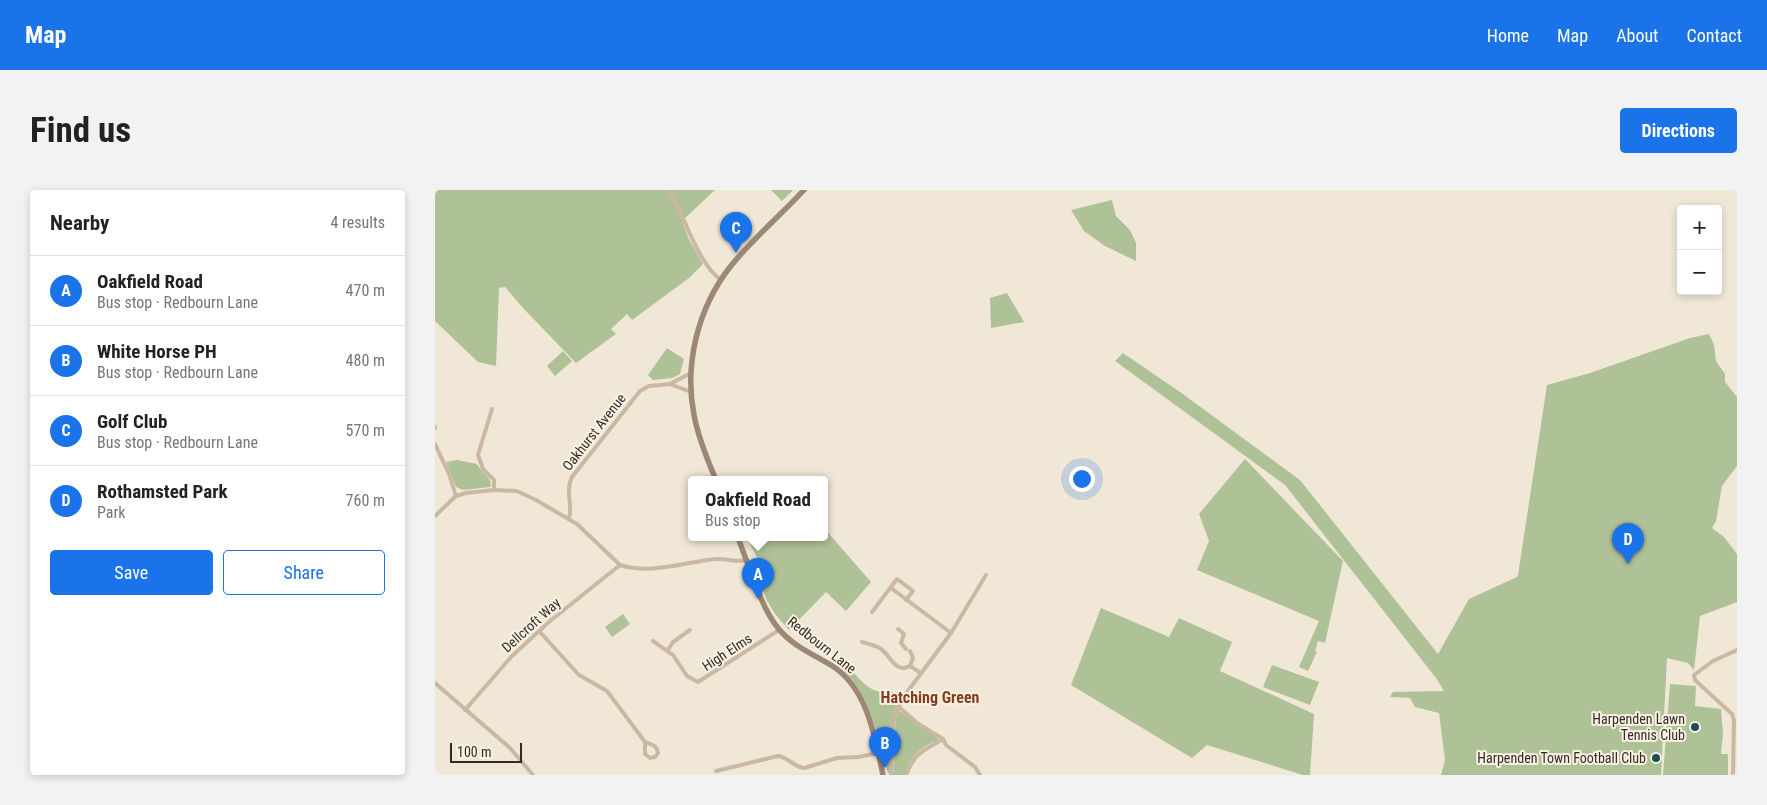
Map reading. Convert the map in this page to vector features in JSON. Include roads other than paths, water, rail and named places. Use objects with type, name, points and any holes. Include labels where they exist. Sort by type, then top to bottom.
[{"type":"main road","points":[[714,476],[699,436],[691,392],[691,373],[696,340],[703,315],[721,280],[744,251],[804,190]]},
{"type":"main road","name":"Redbourn Lane","points":[[739,541],[767,612],[779,630],[792,642],[836,669],[858,692],[866,710],[883,775]]},
{"type":"street","points":[[669,190],[705,261],[721,280]]},
{"type":"street","name":"Oakhurst Avenue","points":[[569,519],[571,514],[569,486],[572,478],[640,391],[649,386],[670,384],[691,373]]},
{"type":"street","name":"Oakhurst Avenue","points":[[670,384],[691,392]]},
{"type":"street","points":[[492,410],[478,455],[483,469],[494,480],[494,490]]},
{"type":"street","points":[[435,444],[449,474],[456,496]]},
{"type":"street","points":[[435,516],[456,496],[472,492],[512,490],[522,492],[585,530],[620,565],[641,570],[718,559],[737,562],[747,560]]},
{"type":"street","name":"Dellcroft Way","points":[[465,710],[501,667],[539,631],[620,565]]},
{"type":"street","points":[[891,775],[894,717],[898,706],[951,633],[985,575]]},
{"type":"street","points":[[872,612],[897,580],[913,591],[906,600]]},
{"type":"street","points":[[891,588],[951,633]]},
{"type":"street","points":[[898,629],[903,634],[901,643],[913,658],[910,666]]},
{"type":"street","points":[[668,650],[673,642],[690,630]]},
{"type":"street","name":"High Elms","points":[[653,641],[660,647],[668,650],[687,676],[701,682],[779,630]]},
{"type":"street","points":[[539,631],[579,675],[607,691],[645,742],[645,754],[650,758],[655,757],[658,753],[657,748],[645,742]]},
{"type":"street","points":[[862,642],[881,648],[892,663],[898,667],[910,666]]},
{"type":"street","points":[[1734,774],[1735,720],[1732,714],[1695,680],[1694,675],[1713,662],[1737,650]]},
{"type":"street","points":[[910,666],[921,673]]},
{"type":"street","points":[[435,683],[510,748],[533,775]]},
{"type":"street","points":[[898,706],[917,723],[943,739],[946,745],[975,767],[980,775]]},
{"type":"street","points":[[906,775],[918,753],[943,739]]},
{"type":"street","points":[[716,771],[778,756],[784,757],[798,767],[804,768],[837,758],[858,757],[878,753]]},
{"type":"place","name":"Golf Club","points":[[736,253]]},
{"type":"place","name":"Rothamsted Park","points":[[1628,564]]},
{"type":"place","name":"Oakfield Road","points":[[758,599]]},
{"type":"place","name":"Harpenden Lawn Tennis Club","points":[[1695,727]]},
{"type":"place","name":"Harpenden Town Football Club","points":[[1656,758]]},
{"type":"place","name":"White Horse PH","points":[[885,768]]},
{"type":"district","name":"Hatching Green","points":[[930,697]]}]
